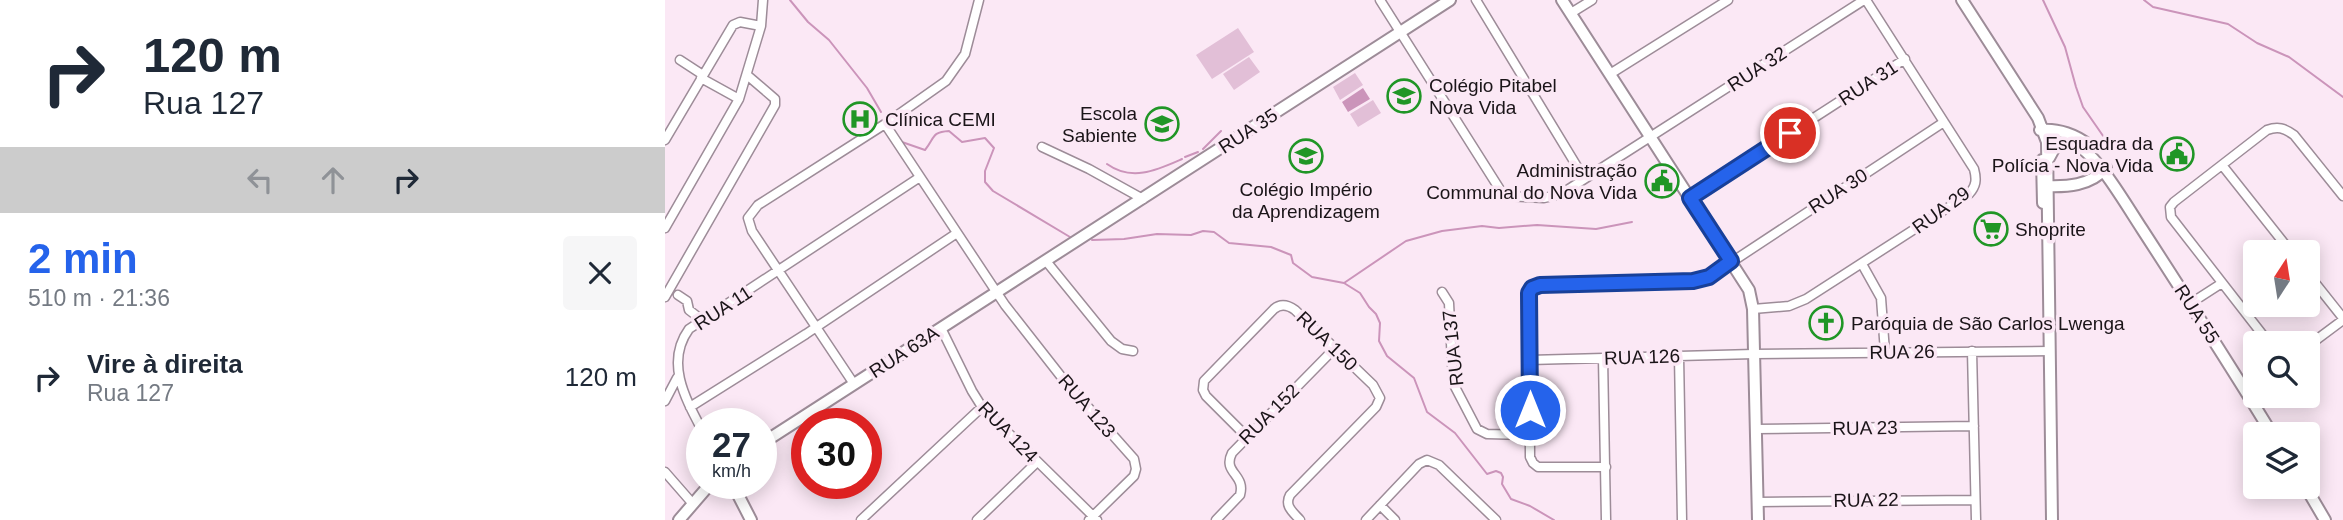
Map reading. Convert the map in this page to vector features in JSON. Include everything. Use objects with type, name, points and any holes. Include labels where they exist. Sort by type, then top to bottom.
[{"type":"street","points":[[665,228],[739,99],[761,26],[763,0]]},
{"type":"street","points":[[854,384],[778,271],[748,218],[753,209],[885,124],[946,81],[965,54],[979,0]]},
{"type":"street","points":[[1380,0],[1401,32]]},
{"type":"street","name":"RUA 35","points":[[1046,261],[1450,0]]},
{"type":"street","points":[[1476,0],[1584,178]]},
{"type":"street","points":[[1562,0],[1749,290],[1753,309],[1758,520]]},
{"type":"street","points":[[1571,13],[1592,0]]},
{"type":"street","points":[[1610,74],[1728,0]]},
{"type":"street","name":"RUA 32","points":[[1401,32],[1504,196],[1551,198],[1865,0]]},
{"type":"street","name":"RUA 29","points":[[1753,309],[1798,303],[1969,194],[1975,187],[1974,169],[1865,0]]},
{"type":"street","points":[[1954,0],[2041,130],[2048,260],[2052,520]]},
{"type":"street","points":[[1962,0],[2041,130],[2049,158]]},
{"type":"street","points":[[665,140],[736,23],[761,26]]},
{"type":"street","name":"RUA 31","points":[[1690,198],[1905,59]]},
{"type":"street","points":[[680,60],[739,99]]},
{"type":"street","points":[[665,297],[775,105],[775,99],[747,75]]},
{"type":"street","name":"RUA 30","points":[[1606,467],[1538,467],[1530,457],[1529,293],[1535,286],[1699,281],[1709,277],[1944,122]]},
{"type":"street","name":"RUA 123","points":[[885,124],[997,292],[1063,379],[1134,458],[1136,469],[1133,476],[1093,519]]},
{"type":"street","points":[[2260,331],[2169,212],[2174,202],[2267,130],[2276,127],[2286,129],[2294,135],[2343,196]]},
{"type":"street","points":[[2041,130],[2058,130],[2083,140],[2095,152],[2104,170]]},
{"type":"street","points":[[2045,186],[2049,158],[2053,150],[2060,145],[2073,144],[2104,170]]},
{"type":"street","points":[[1042,147],[1143,198]]},
{"type":"street","points":[[2221,165],[2281,240]]},
{"type":"street","points":[[2045,186],[2069,186],[2089,181],[2104,170]]},
{"type":"street","name":"RUA 55","points":[[2104,170],[2265,422]]},
{"type":"street","name":"RUA 11","points":[[690,407],[677,378],[676,358],[678,346],[689,329],[920,177]]},
{"type":"street","points":[[690,407],[957,233]]},
{"type":"street","points":[[1046,261],[1111,341],[1122,349],[1133,351]]},
{"type":"street","name":"RUA 63A","points":[[777,433],[1046,261]]},
{"type":"street","points":[[1862,264],[1881,298],[1885,352]]},
{"type":"street","points":[[665,276],[674,280]]},
{"type":"street","points":[[2191,303],[2222,283]]},
{"type":"street","points":[[2320,337],[2343,319],[2321,291]]},
{"type":"street","name":"RUA 137","points":[[1442,292],[1449,303],[1453,383],[1477,429],[1487,434],[1530,435]]},
{"type":"street","points":[[678,295],[687,301],[689,310],[702,320]]},
{"type":"street","name":"RUA 150","points":[[1247,437],[1206,396],[1203,384],[1264,318],[1277,306],[1288,305],[1377,388],[1380,401],[1290,495],[1288,506],[1300,520]]},
{"type":"street","name":"RUA 124","points":[[941,328],[971,391],[982,407],[1093,519]]},
{"type":"street","name":"RUA 152","points":[[1216,520],[1240,495],[1242,485],[1232,471],[1229,458],[1335,348]]},
{"type":"street","points":[[1972,351],[1976,520]]},
{"type":"street","name":"RUA 26","points":[[1754,354],[2050,351]]},
{"type":"street","name":"RUA 126","points":[[1529,360],[1754,354]]},
{"type":"street","points":[[1679,356],[1682,520]]},
{"type":"street","points":[[1603,358],[1606,520]]},
{"type":"street","points":[[665,401],[677,378]]},
{"type":"street","points":[[861,520],[982,407]]},
{"type":"street","name":"RUA 23","points":[[1756,429],[1974,426]]},
{"type":"street","points":[[1366,520],[1419,464],[1431,460],[1496,520]]},
{"type":"street","points":[[977,520],[1037,463]]},
{"type":"street","points":[[665,472],[693,504]]},
{"type":"street","points":[[680,520],[697,499]]},
{"type":"street","points":[[740,499],[751,520]]},
{"type":"street","points":[[2313,499],[2325,520]]},
{"type":"street","name":"RUA 22","points":[[1757,502],[1975,500]]},
{"type":"street","points":[[1380,505],[1395,520]]},
{"type":"shaded area","points":[[1238,28],[1254,52],[1212,79],[1196,55]]},
{"type":"shaded area","points":[[1249,57],[1260,72],[1234,90],[1223,74]]},
{"type":"shaded area","points":[[1355,73],[1363,85],[1340,100],[1333,87]]},
{"type":"shaded area","points":[[1363,88],[1370,99],[1348,112],[1342,102]]},
{"type":"shaded area","points":[[1373,100],[1381,113],[1358,127],[1350,114]]},
{"type":"waterway","points":[[790,0],[808,22],[829,40],[867,88],[881,112]]},
{"type":"waterway","points":[[2043,0],[2065,47],[2083,107],[2108,143]]},
{"type":"waterway","points":[[2144,0],[2153,7],[2228,24],[2257,43],[2289,57],[2343,97]]},
{"type":"waterway","points":[[899,141],[925,150],[934,136],[943,132],[949,131],[962,142],[985,138],[994,148],[985,171],[985,182],[993,191],[1070,237]]},
{"type":"waterway","points":[[1203,149],[1221,131]]},
{"type":"waterway","points":[[1185,157],[1198,152]]},
{"type":"waterway","points":[[1107,164],[1135,173],[1154,170],[1182,159]]},
{"type":"waterway","points":[[1344,283],[1406,241],[1442,231],[1482,226],[1499,228],[1537,225],[1596,229],[1632,222]]},
{"type":"waterway","points":[[1092,240],[1214,232],[1229,243],[1271,247],[1291,255],[1293,263],[1312,277],[1344,283],[1360,293],[1376,314],[1380,323],[1379,341],[1387,356],[1414,378],[1427,412],[1455,433],[1487,474],[1496,471],[1501,473],[1502,484],[1511,499],[1554,520]]},
{"type":"place","name":"Colégio Pitabel Nova Vida","points":[[1404,96]]},
{"type":"place","name":"Clínica CEMI","points":[[860,119]]},
{"type":"place","name":"Escola Sabiente","points":[[1162,124]]},
{"type":"place","name":"Esquadra da Polícia - Nova Vida","points":[[2177,154]]},
{"type":"place","name":"Colégio Império da Aprendizagem","points":[[1306,156]]},
{"type":"place","name":"Administração Communal do Nova Vida","points":[[1662,181]]},
{"type":"place","name":"Shoprite","points":[[1991,229]]},
{"type":"place","name":"Paróquia de São Carlos Lwenga","points":[[1826,323]]},
{"type":"route","points":[[1530,410],[1529,293],[1532,288],[1540,285],[1693,281],[1709,277],[1731,261],[1690,198],[1790,133]]}]
